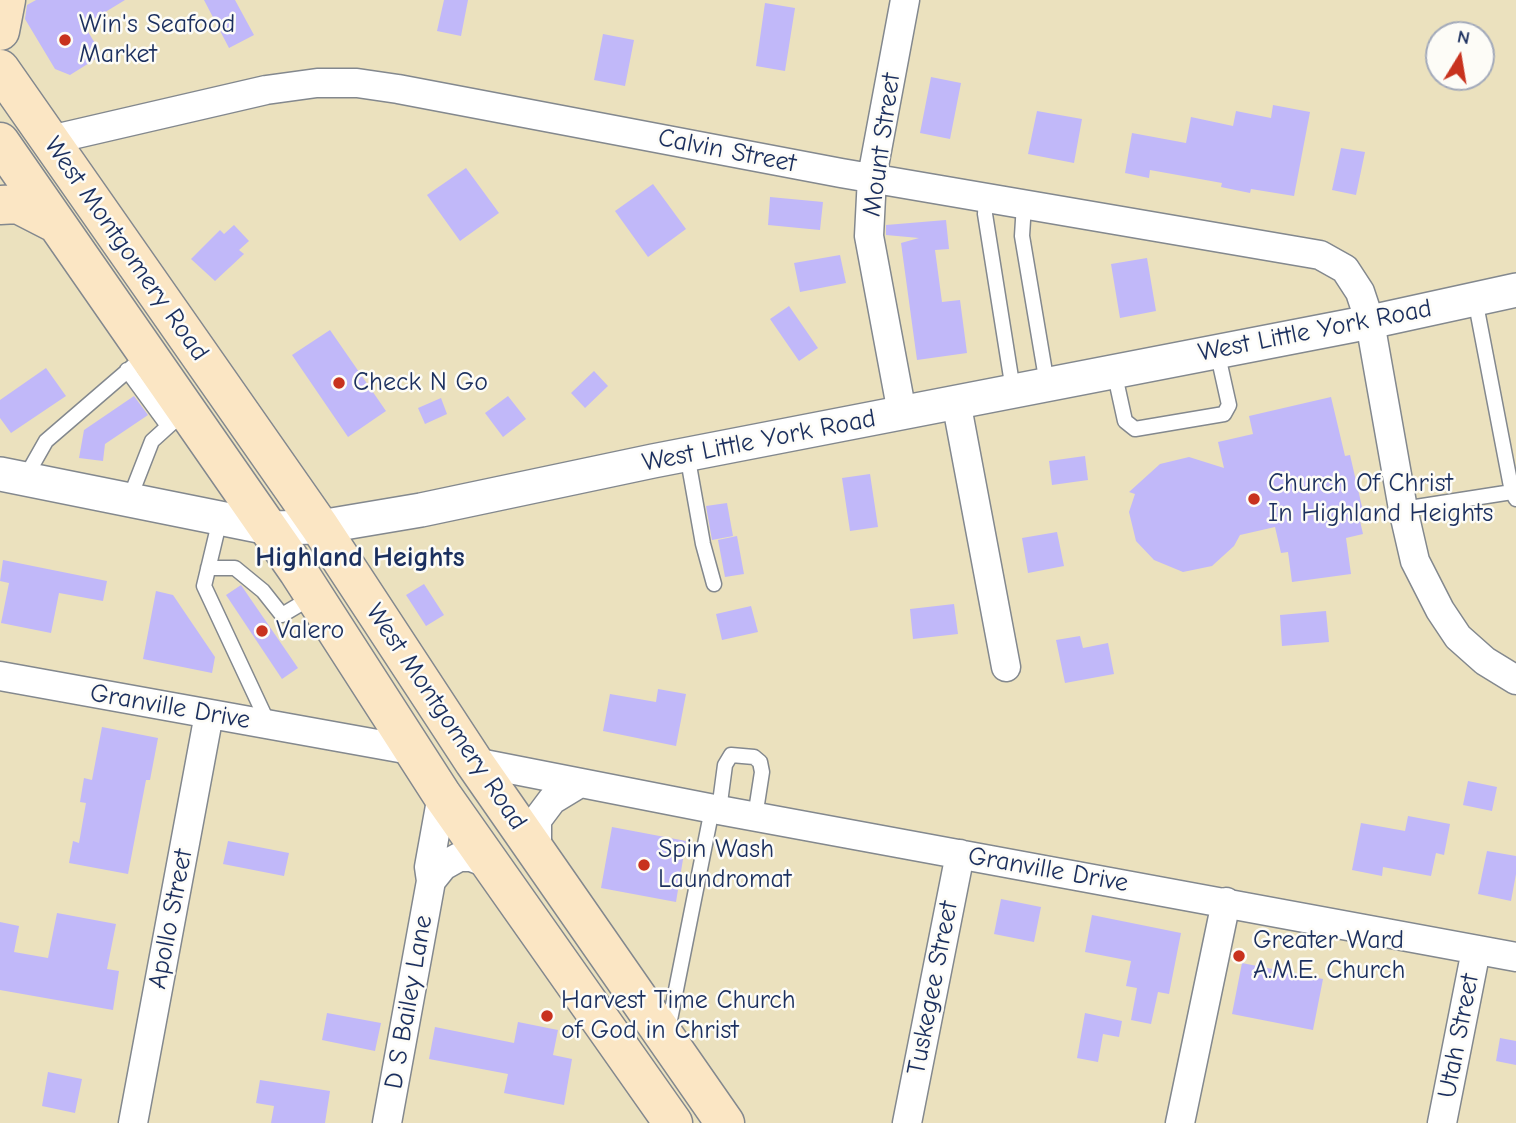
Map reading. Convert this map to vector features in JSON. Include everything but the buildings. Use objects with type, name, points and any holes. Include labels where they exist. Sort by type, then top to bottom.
[{"type":"main road","points":[[0,31],[6,0]]},
{"type":"main road","name":"West Montgomery Road","points":[[0,69],[320,527],[474,762],[725,1123]]},
{"type":"main road","name":"West Montgomery Road","points":[[0,142],[97,280],[137,362],[177,418],[269,528],[416,751],[442,795],[659,1114]]},
{"type":"main road","points":[[0,205],[18,204],[58,224]]},
{"type":"main road","points":[[97,280],[132,258]]},
{"type":"main road","points":[[659,1114],[692,1076]]},
{"type":"street","name":"Mount Street","points":[[902,413],[869,236],[873,177],[905,0]]},
{"type":"street","name":"Calvin Street","points":[[50,140],[265,90],[317,83],[357,83],[1320,255],[1345,270],[1360,292],[1370,322],[1403,509],[1415,561],[1440,610],[1458,637],[1485,661],[1516,680]]},
{"type":"street","name":"West Little York Road","points":[[12,477],[269,528],[320,527],[421,510],[687,454],[1370,322],[1516,289]]},
{"type":"street","points":[[956,401],[1006,667]]},
{"type":"street","name":"Granville Drive","points":[[0,676],[416,751]]},
{"type":"street","name":"Granville Drive","points":[[340,738],[368,734],[374,730],[380,724],[385,704]]},
{"type":"street","name":"Apollo Street","points":[[133,1123],[209,714]]},
{"type":"street","name":"Granville Drive","points":[[474,762],[755,817],[1516,957]]},
{"type":"street","points":[[537,852],[537,820],[551,800],[580,783]]},
{"type":"street","name":"D S Bailey Lane","points":[[387,1123],[431,881],[429,867],[442,795]]},
{"type":"street","name":"Tuskegee Street","points":[[907,1123],[960,854]]},
{"type":"street","name":"D S Bailey Lane","points":[[431,881],[443,866],[459,857],[471,857],[492,865]]},
{"type":"street","points":[[1181,1123],[1226,902]]},
{"type":"street","name":"Utah Street","points":[[1442,1123],[1476,950]]},
{"type":"lane","points":[[986,197],[985,214],[1013,390]]},
{"type":"lane","points":[[1024,204],[1022,236],[1047,384]]},
{"type":"lane","points":[[1403,509],[1514,495],[1475,299]]},
{"type":"lane","points":[[1114,371],[1125,421],[1135,429],[1224,414],[1229,405],[1217,351]]},
{"type":"lane","points":[[12,477],[46,441],[137,362]]},
{"type":"lane","points":[[129,500],[152,441],[177,418]]},
{"type":"lane","points":[[687,454],[703,544],[714,584]]},
{"type":"lane","points":[[220,519],[204,586],[269,725]]},
{"type":"lane","points":[[208,568],[235,568],[263,591],[282,615],[314,596]]},
{"type":"lane","points":[[666,1038],[725,765],[731,755],[754,757],[760,762],[762,772],[755,817]]},
{"type":"place","name":"Win's Seafood Market","points":[[65,40]]},
{"type":"place","name":"Check N Go","points":[[339,383]]},
{"type":"place","name":"Church Of Christ In Highland Heights","points":[[1254,499]]},
{"type":"place","name":"Valero","points":[[262,631]]},
{"type":"place","name":"Spin Wash Laundromat","points":[[644,865]]},
{"type":"place","name":"Greater Ward A.M.E. Church","points":[[1239,956]]},
{"type":"place","name":"Harvest Time Church of God in Christ","points":[[547,1016]]},
{"type":"district","name":"Highland Heights","points":[[360,558]]}]
